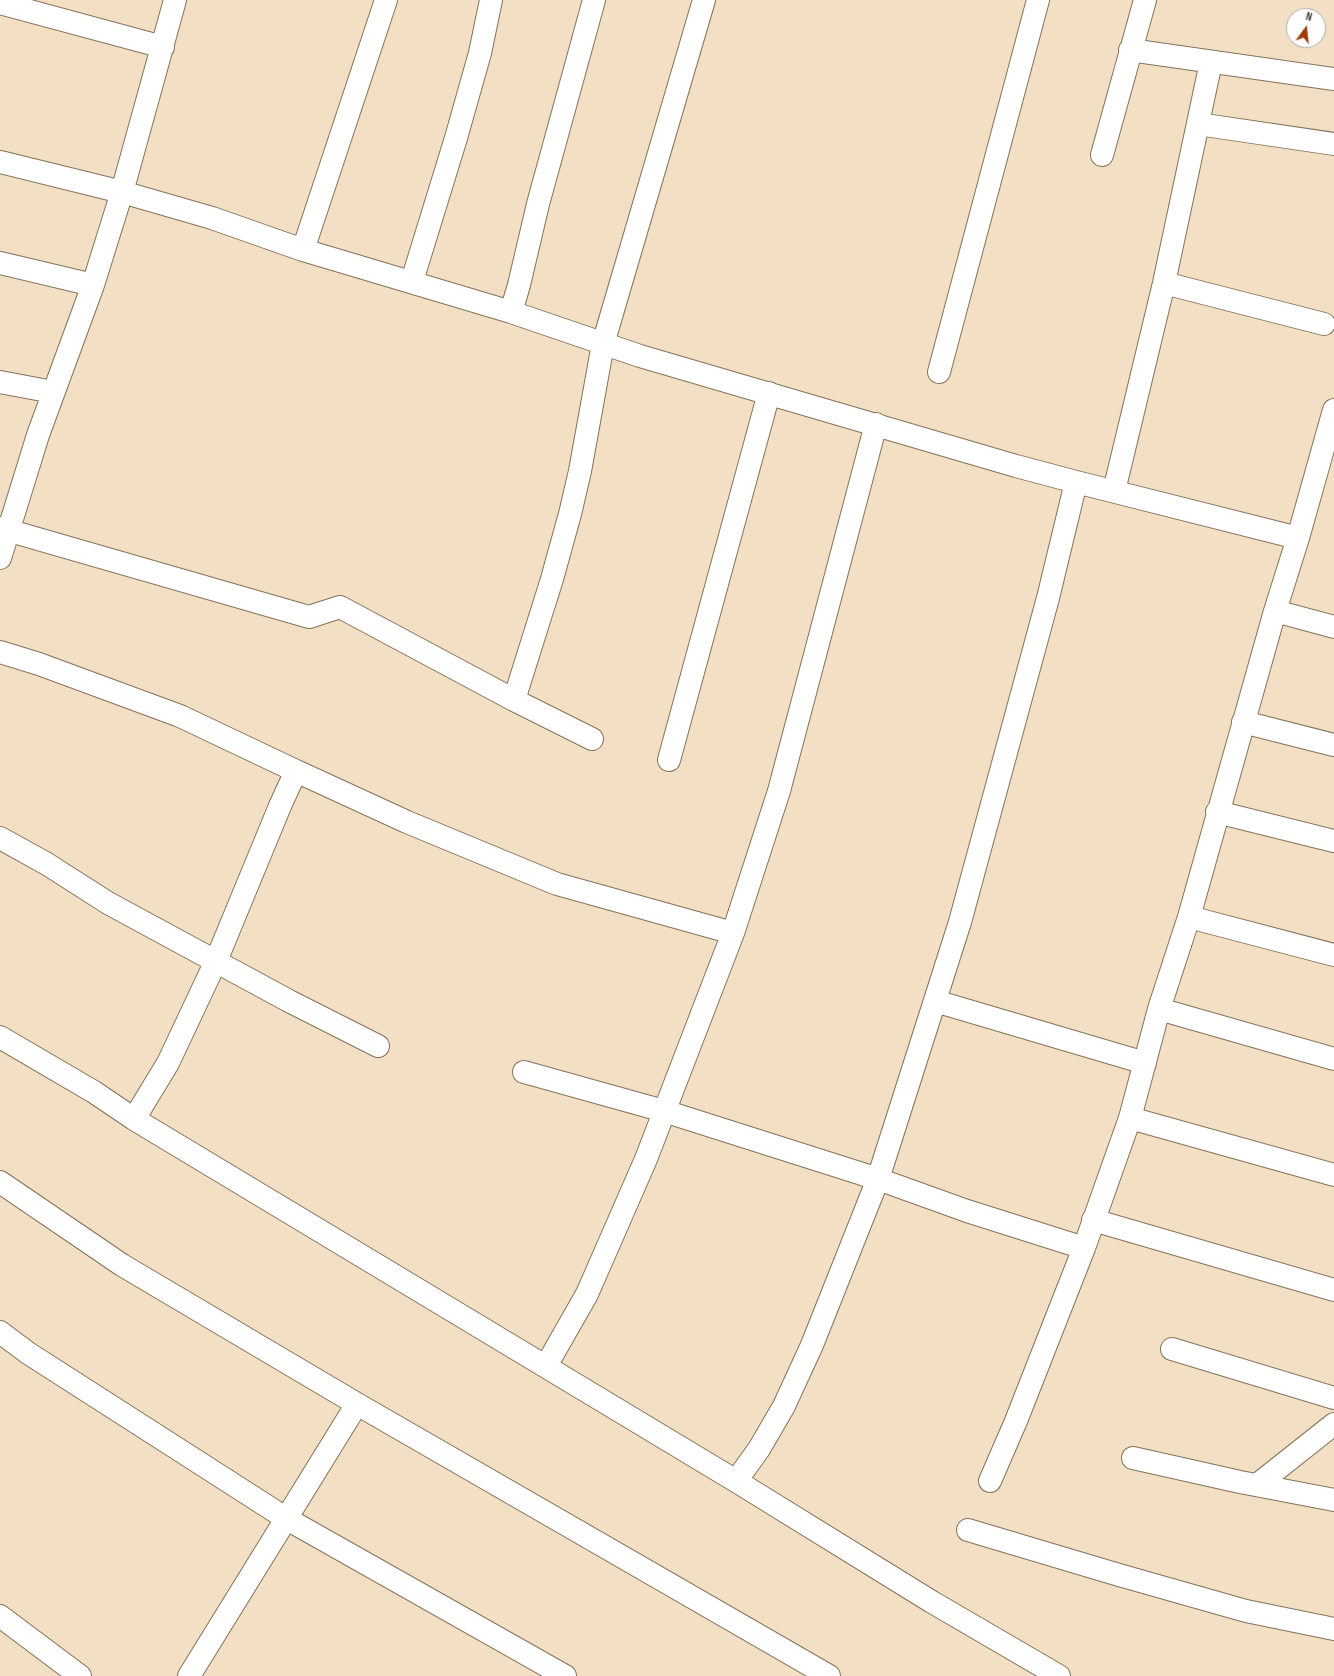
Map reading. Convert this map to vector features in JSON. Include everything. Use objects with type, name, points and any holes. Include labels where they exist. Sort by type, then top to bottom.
[{"type":"street","points":[[0,558],[4,529],[93,285],[122,192],[175,0]]},
{"type":"street","points":[[303,250],[386,0]]},
{"type":"street","points":[[412,282],[480,53],[491,0]]},
{"type":"street","points":[[511,312],[520,284],[538,204],[594,0]]},
{"type":"street","points":[[514,700],[552,579],[573,500],[580,471],[603,344],[704,0]]},
{"type":"street","points":[[939,372],[1038,0]]},
{"type":"street","points":[[1102,155],[1145,0]]},
{"type":"street","points":[[0,3],[163,47]]},
{"type":"street","points":[[1130,50],[1334,79]]},
{"type":"street","points":[[1114,492],[1164,283],[1211,62]]},
{"type":"street","points":[[1198,124],[1334,144]]},
{"type":"street","points":[[0,162],[122,192],[212,218],[303,250],[511,312],[640,356],[1076,482],[1298,538]]},
{"type":"street","points":[[0,263],[93,285]]},
{"type":"street","points":[[1164,283],[1324,324]]},
{"type":"street","points":[[0,382],[53,392]]},
{"type":"street","points":[[669,760],[769,393]]},
{"type":"street","points":[[990,1481],[1016,1421],[1084,1248],[1130,1118],[1158,1009],[1189,917],[1217,812],[1275,611],[1298,538],[1334,410]]},
{"type":"street","points":[[546,1366],[587,1294],[646,1158],[733,933],[779,790],[876,424]]},
{"type":"street","points":[[736,1481],[759,1449],[784,1406],[812,1345],[878,1178],[960,922],[1003,766],[1019,700],[1048,598],[1076,482]]},
{"type":"street","points":[[4,529],[309,616],[340,607],[514,700],[592,739]]},
{"type":"street","points":[[1275,611],[1334,627]]},
{"type":"street","points":[[0,652],[39,664],[180,716],[407,822],[557,884],[733,933]]},
{"type":"street","points":[[1243,722],[1334,745]]},
{"type":"street","points":[[134,1119],[168,1063],[216,961],[296,771]]},
{"type":"street","points":[[1217,812],[1334,841]]},
{"type":"street","points":[[0,838],[47,864],[108,903],[289,1001],[378,1046]]},
{"type":"street","points":[[1189,917],[1334,955]]},
{"type":"street","points":[[935,1001],[1145,1063]]},
{"type":"street","points":[[1158,1009],[1334,1059]]},
{"type":"street","points":[[0,1037],[94,1092],[134,1119],[736,1481],[932,1602],[1059,1676]]},
{"type":"street","points":[[524,1072],[664,1111],[878,1178],[967,1210],[1084,1248]]},
{"type":"street","points":[[1130,1118],[1334,1175]]},
{"type":"street","points":[[0,1182],[122,1265],[357,1404],[829,1676]]},
{"type":"street","points":[[1093,1220],[1334,1290]]},
{"type":"street","points":[[0,1332],[35,1357],[287,1519],[565,1676]]},
{"type":"street","points":[[1172,1349],[1334,1398]]},
{"type":"street","points":[[189,1676],[357,1404]]},
{"type":"street","points":[[1257,1485],[1334,1424]]},
{"type":"street","points":[[1133,1458],[1334,1500]]},
{"type":"street","points":[[968,1530],[1246,1611],[1334,1629]]},
{"type":"street","points":[[0,1616],[80,1676]]}]
